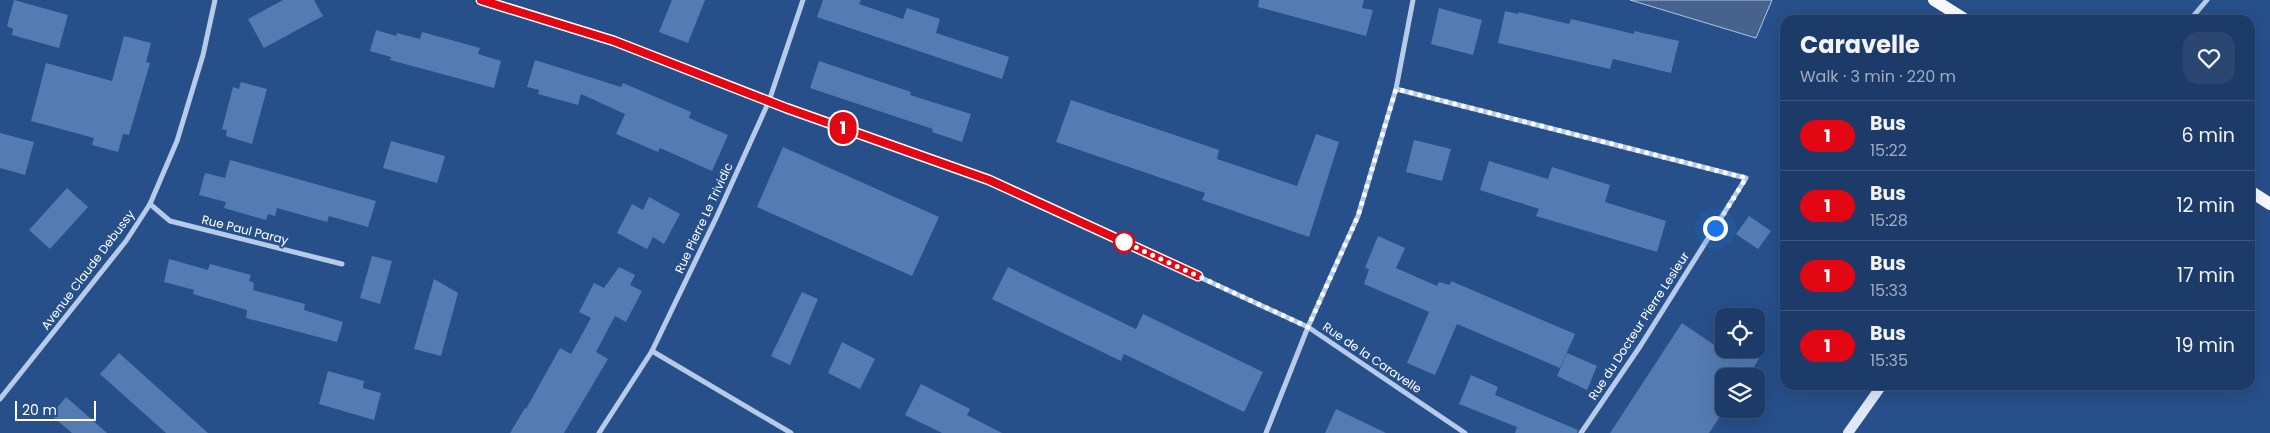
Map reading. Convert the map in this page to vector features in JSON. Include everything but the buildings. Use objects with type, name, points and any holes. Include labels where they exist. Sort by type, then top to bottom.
[{"type":"main road","points":[[1934,0],[1959,15]]},
{"type":"main road","points":[[2255,195],[2270,204]]},
{"type":"street","name":"Avenue Claude Debussy","points":[[0,399],[126,241],[150,204],[177,140],[203,55],[215,0]]},
{"type":"street","name":"Rue de la Caravelle","points":[[481,0],[614,41],[769,101],[989,180],[1308,327],[1465,433]]},
{"type":"street","name":"Rue Pierre Le Trividic","points":[[599,433],[652,351],[717,216],[769,101],[803,0]]},
{"type":"street","points":[[1266,433],[1308,327],[1358,216],[1396,89],[1413,0]]},
{"type":"street","points":[[2194,15],[2207,0]]},
{"type":"street","name":"Rue du Docteur Pierre Lesieur","points":[[1396,89],[1746,178],[1641,345],[1581,433]]},
{"type":"street","name":"Rue Paul Paray","points":[[150,204],[170,221],[342,264]]},
{"type":"street","points":[[652,351],[791,433]]},
{"type":"street","points":[[1848,433],[1878,390]]},
{"type":"water","points":[[1630,0],[1772,0],[1756,38]]},
{"type":"bus line","name":"1","points":[[481,0],[614,41],[786,108],[989,180],[1198,276]]},
{"type":"route","points":[[1124,242],[1122,241],[1308,327],[1358,216],[1396,89],[1746,178],[1715,228]]}]
